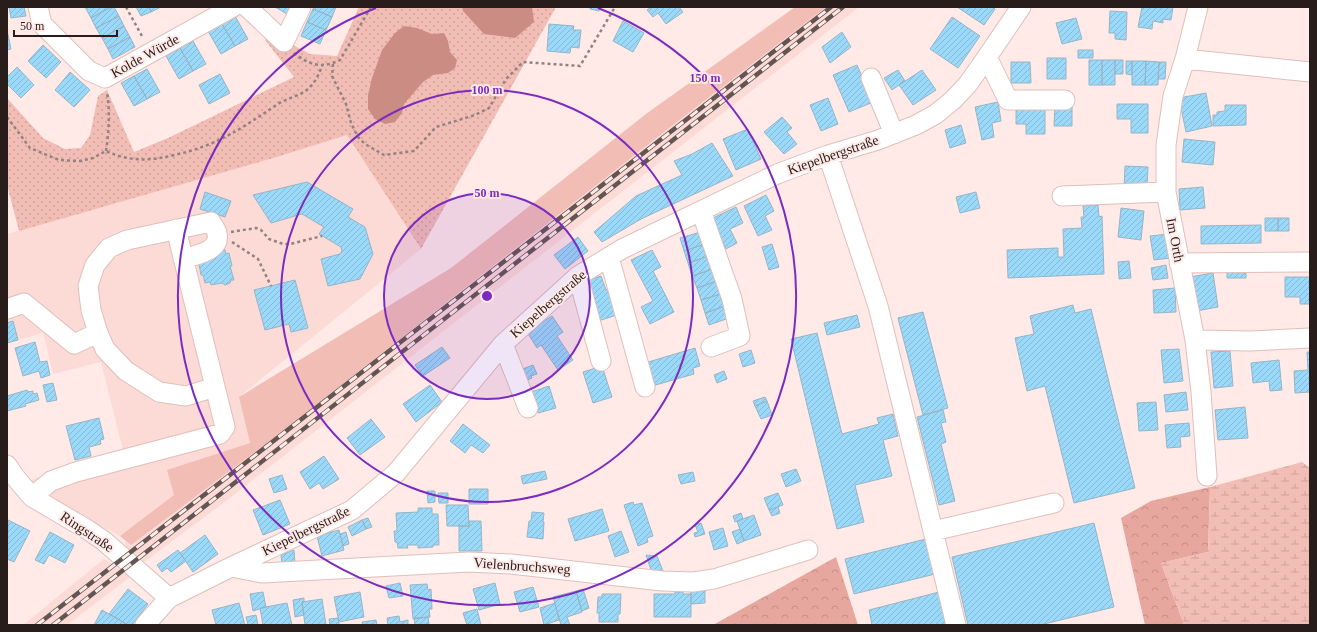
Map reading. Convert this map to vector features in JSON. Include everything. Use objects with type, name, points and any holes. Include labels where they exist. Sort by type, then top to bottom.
[{"type":"street","name":"Kolde Würde","points":[[38,7],[42,24],[89,71],[105,78],[233,7]]},
{"type":"street","points":[[247,7],[284,42],[301,7]]},
{"type":"street","name":"Kiepelbergstraße","points":[[145,625],[169,598],[352,510],[396,473],[503,344],[578,276],[622,249],[777,174],[894,134],[916,125],[936,114],[953,100],[968,84],[1021,7]]},
{"type":"street","name":"Im Orth","points":[[1198,7],[1185,59],[1173,96],[1166,145],[1166,192],[1194,340],[1201,392],[1207,476]]},
{"type":"street","points":[[988,57],[1008,100],[1065,100]]},
{"type":"street","points":[[1185,59],[1310,72]]},
{"type":"street","points":[[871,78],[894,134]]},
{"type":"street","points":[[828,156],[878,306],[956,625]]},
{"type":"street","points":[[1062,196],[1166,192]]},
{"type":"street","points":[[701,211],[732,299],[740,336],[711,346]]},
{"type":"street","points":[[183,260],[212,248],[216,243],[217,233],[211,222],[127,240],[109,248],[96,265],[88,286],[90,310],[105,349],[126,371],[159,392],[186,396],[215,387]]},
{"type":"street","points":[[32,497],[51,481],[76,472],[220,434],[225,427],[176,229]]},
{"type":"street","points":[[609,257],[645,387]]},
{"type":"street","points":[[1179,263],[1310,262]]},
{"type":"street","points":[[578,276],[601,361]]},
{"type":"street","points":[[7,309],[24,303],[74,344],[98,333]]},
{"type":"street","points":[[1194,340],[1250,341],[1310,338]]},
{"type":"street","points":[[503,344],[528,408]]},
{"type":"street","name":"Ringstraße","points":[[7,465],[32,497],[104,541],[169,598]]},
{"type":"street","points":[[933,531],[1054,503]]},
{"type":"street","name":"Vielenbruchsweg","points":[[231,567],[262,573],[469,562],[511,564],[662,581],[693,582],[714,579],[808,550]]},
{"type":"path","points":[[126,7],[151,53]]},
{"type":"path","points":[[284,42],[296,54],[308,62],[322,66],[333,64],[340,60],[370,7]]},
{"type":"path","points":[[333,64],[332,76],[346,104],[350,123],[358,137],[365,144],[384,156],[414,151],[436,127],[475,115],[489,108],[506,79],[523,62],[580,66],[615,7]]},
{"type":"path","points":[[106,151],[117,156],[133,159],[154,160],[194,151],[217,142],[238,131],[281,103],[307,90],[318,76],[322,66]]},
{"type":"path","points":[[105,78],[109,106],[106,151]]},
{"type":"path","points":[[7,117],[30,148],[59,160],[80,161],[93,158],[106,151]]},
{"type":"path","points":[[217,233],[256,228],[261,230],[269,239],[283,244],[290,244],[322,236]]},
{"type":"path","points":[[217,233],[258,259],[271,286]]},
{"type":"shaded area","points":[[462,7],[532,7],[534,22],[515,38],[484,34],[463,11]]},
{"type":"shaded area","points":[[817,7],[859,7],[222,504],[140,565],[124,543],[277,428]]},
{"type":"shaded area","points":[[404,26],[417,28],[432,34],[444,33],[448,41],[450,52],[457,60],[455,68],[448,73],[433,75],[423,82],[404,104],[402,113],[395,122],[385,124],[375,119],[368,109],[368,95],[372,78],[382,50],[395,33]]},
{"type":"shaded area","points":[[347,135],[421,249],[239,397],[250,443],[168,470],[175,495],[120,536],[51,499],[27,481],[124,454],[101,362],[53,374],[43,333],[7,343],[7,234],[277,157]]},
{"type":"shaded area","points":[[104,559],[130,577],[67,625],[23,625]]},
{"type":"green space","points":[[359,7],[556,7],[421,249],[347,135],[277,157],[19,231],[7,185],[7,98],[43,138],[65,149],[81,148],[90,135],[98,96],[107,90],[134,152],[168,138],[294,77],[265,40],[279,31],[293,45],[310,54],[337,56]]},
{"type":"green space","points":[[795,7],[826,7],[669,128],[284,430],[131,545],[120,536],[174,495],[167,470],[250,443],[239,397],[451,268],[646,114]]},
{"type":"green space","points":[[1302,462],[1310,468],[1310,625],[1184,625],[1161,563],[1208,552],[1210,487]]},
{"type":"green space","points":[[1210,487],[1208,552],[1161,563],[1184,625],[1145,625],[1121,518],[1151,501]]},
{"type":"green space","points":[[836,557],[858,625],[713,625]]},
{"type":"building","points":[[9,7],[24,7],[26,16],[11,18]]},
{"type":"building","points":[[85,7],[111,7],[91,18]]},
{"type":"building","points":[[111,7],[114,7],[119,16],[96,28],[91,18]]},
{"type":"building","points":[[136,7],[149,7],[151,12],[141,16]]},
{"type":"building","points":[[149,7],[161,7],[151,12]]},
{"type":"building","points":[[275,7],[291,7],[287,14]]},
{"type":"building","points":[[314,7],[336,7],[332,17],[313,9]]},
{"type":"building","points":[[590,7],[600,7],[599,11],[590,9]]},
{"type":"building","points":[[651,7],[679,7],[683,12],[666,24],[658,13],[653,17],[647,10]]},
{"type":"building","points":[[957,7],[993,7],[995,9],[984,25]]},
{"type":"building","points":[[1142,7],[1173,7],[1171,20],[1163,19],[1163,23],[1153,21],[1152,29],[1138,27]]},
{"type":"building","points":[[313,9],[332,17],[326,30],[307,22]]},
{"type":"building","points":[[1110,11],[1127,12],[1126,40],[1115,39],[1115,33],[1109,33]]},
{"type":"building","points":[[119,16],[124,26],[102,38],[96,28]]},
{"type":"building","points":[[235,16],[248,39],[235,46],[222,24]]},
{"type":"building","points":[[952,17],[980,36],[958,68],[930,49]]},
{"type":"building","points":[[1076,18],[1082,39],[1062,44],[1056,23]]},
{"type":"building","points":[[623,21],[644,33],[633,52],[613,41]]},
{"type":"building","points":[[307,22],[326,30],[320,44],[301,36]]},
{"type":"building","points":[[222,24],[235,46],[221,54],[208,31]]},
{"type":"building","points":[[549,24],[574,26],[573,30],[581,30],[579,48],[571,47],[570,53],[547,51]]},
{"type":"building","points":[[124,26],[130,37],[108,49],[102,38]]},
{"type":"building","points":[[7,30],[11,49],[7,50]]},
{"type":"building","points":[[842,32],[851,47],[830,63],[822,47]]},
{"type":"building","points":[[130,37],[135,47],[113,59],[108,49]]},
{"type":"building","points":[[193,41],[206,64],[193,71],[180,48]]},
{"type":"building","points":[[43,45],[61,62],[46,78],[28,61]]},
{"type":"building","points":[[180,48],[193,71],[179,79],[166,56]]},
{"type":"building","points":[[1078,50],[1093,50],[1093,58],[1078,58]]},
{"type":"building","points":[[1047,58],[1066,58],[1066,79],[1047,79]]},
{"type":"building","points":[[1089,60],[1102,60],[1102,85],[1089,85]]},
{"type":"building","points":[[1102,60],[1115,60],[1115,85],[1102,85]]},
{"type":"building","points":[[1115,60],[1123,60],[1123,74],[1115,74]]},
{"type":"building","points":[[1126,61],[1132,61],[1132,75],[1126,74]]},
{"type":"building","points":[[1132,61],[1146,61],[1145,85],[1132,85]]},
{"type":"building","points":[[1146,61],[1159,62],[1158,85],[1145,85]]},
{"type":"building","points":[[1011,62],[1030,62],[1031,83],[1011,83]]},
{"type":"building","points":[[1159,62],[1166,62],[1165,79],[1158,79]]},
{"type":"building","points":[[857,65],[873,102],[849,112],[833,75]]},
{"type":"building","points":[[17,67],[34,85],[21,98],[7,84],[7,77]]},
{"type":"building","points":[[147,69],[160,92],[147,99],[134,76]]},
{"type":"building","points":[[898,70],[905,81],[892,90],[884,78]]},
{"type":"building","points":[[922,70],[936,90],[913,105],[899,85]]},
{"type":"building","points":[[70,72],[90,90],[74,107],[55,90]]},
{"type":"building","points":[[220,74],[230,93],[209,104],[199,85]]},
{"type":"building","points":[[134,76],[147,99],[134,106],[121,83]]},
{"type":"building","points":[[1206,93],[1212,126],[1186,132],[1179,98]]},
{"type":"building","points":[[828,98],[838,124],[821,131],[810,105]]},
{"type":"building","points":[[998,102],[1001,121],[992,123],[994,137],[982,140],[975,107]]},
{"type":"building","points":[[1055,104],[1072,104],[1072,126],[1054,126]]},
{"type":"building","points":[[1117,104],[1148,104],[1148,133],[1131,133],[1131,119],[1117,119]]},
{"type":"building","points":[[1016,105],[1045,105],[1045,134],[1026,134],[1026,124],[1016,124]]},
{"type":"building","points":[[1225,105],[1246,105],[1246,125],[1213,126],[1213,115],[1217,115],[1217,112],[1225,111]]},
{"type":"building","points":[[782,117],[792,128],[787,132],[797,144],[784,154],[764,132]]},
{"type":"building","points":[[961,125],[966,143],[950,148],[945,130]]},
{"type":"building","points":[[748,129],[761,159],[736,170],[723,139]]},
{"type":"building","points":[[1184,139],[1215,142],[1213,165],[1182,162]]},
{"type":"building","points":[[712,143],[733,176],[641,219],[602,242],[594,232],[636,196],[682,175],[674,161],[692,154]]},
{"type":"building","points":[[1125,166],[1148,167],[1147,188],[1124,188]]},
{"type":"building","points":[[307,182],[353,209],[348,217],[365,227],[373,254],[360,279],[328,286],[321,259],[340,254],[342,251],[341,247],[319,234],[324,227],[302,214],[271,223],[253,195]]},
{"type":"building","points":[[1203,187],[1205,208],[1180,210],[1179,189]]},
{"type":"building","points":[[205,192],[231,201],[225,217],[200,209]]},
{"type":"building","points":[[976,192],[980,208],[960,213],[956,197]]},
{"type":"building","points":[[766,195],[774,211],[765,216],[772,230],[758,236],[744,206]]},
{"type":"building","points":[[1098,205],[1099,217],[1102,216],[1104,274],[1008,278],[1007,250],[1058,248],[1058,257],[1064,257],[1063,229],[1082,228],[1081,217],[1084,217],[1083,206]]},
{"type":"building","points":[[736,207],[743,223],[730,229],[737,243],[726,249],[711,219]]},
{"type":"building","points":[[1121,208],[1144,211],[1141,240],[1118,237]]},
{"type":"building","points":[[1265,218],[1278,218],[1278,231],[1265,231]]},
{"type":"building","points":[[1278,218],[1289,218],[1289,231],[1278,231]]},
{"type":"building","points":[[1261,225],[1261,243],[1201,244],[1201,226]]},
{"type":"building","points":[[704,231],[708,243],[684,251],[680,238]]},
{"type":"building","points":[[1168,234],[1171,258],[1154,260],[1150,236]]},
{"type":"building","points":[[578,237],[588,251],[565,269],[554,255]]},
{"type":"building","points":[[708,243],[712,255],[688,263],[684,251]]},
{"type":"building","points":[[772,244],[779,267],[769,270],[762,247]]},
{"type":"building","points":[[224,247],[226,254],[229,253],[232,266],[230,266],[234,280],[231,280],[230,283],[225,285],[222,283],[211,285],[210,282],[205,283],[203,275],[201,275],[199,258]]},
{"type":"building","points":[[652,250],[661,267],[653,271],[674,312],[650,324],[641,307],[653,301],[631,260]]},
{"type":"building","points":[[712,255],[716,268],[692,276],[688,263]]},
{"type":"building","points":[[1129,261],[1131,278],[1119,279],[1118,262]]},
{"type":"building","points":[[1166,265],[1168,278],[1153,280],[1151,268]]},
{"type":"building","points":[[1227,265],[1246,265],[1246,278],[1227,278]]},
{"type":"building","points":[[716,268],[720,280],[697,288],[692,276]]},
{"type":"building","points":[[1213,273],[1218,307],[1196,311],[1190,277]]},
{"type":"building","points":[[601,276],[606,290],[612,288],[620,314],[598,321],[586,281]]},
{"type":"building","points":[[1285,277],[1310,277],[1310,304],[1300,304],[1300,297],[1285,297]]},
{"type":"building","points":[[295,280],[308,328],[291,332],[289,324],[265,330],[254,290]]},
{"type":"building","points":[[720,280],[724,293],[701,300],[697,288]]},
{"type":"building","points":[[1175,288],[1176,312],[1154,313],[1153,290]]},
{"type":"building","points":[[724,293],[728,305],[705,313],[701,300]]},
{"type":"building","points":[[728,305],[732,317],[709,325],[705,313]]},
{"type":"building","points":[[1073,305],[1075,313],[1091,309],[1135,488],[1074,503],[1045,386],[1027,391],[1015,338],[1034,334],[1030,316]]},
{"type":"building","points":[[923,312],[948,408],[923,415],[898,318]]},
{"type":"building","points":[[857,315],[860,327],[827,335],[824,323]]},
{"type":"building","points":[[552,316],[563,332],[557,336],[573,360],[558,370],[541,345],[537,348],[527,332]]},
{"type":"building","points":[[13,321],[18,340],[7,343],[7,323]]},
{"type":"building","points":[[817,333],[842,434],[879,424],[877,418],[893,414],[898,436],[883,440],[892,476],[855,485],[864,522],[837,529],[791,339]]},
{"type":"building","points":[[35,342],[40,362],[47,361],[50,375],[41,378],[39,371],[23,376],[15,348]]},
{"type":"building","points":[[442,347],[450,358],[423,376],[415,365]]},
{"type":"building","points":[[695,348],[700,366],[693,368],[694,374],[652,386],[645,363]]},
{"type":"building","points":[[1179,349],[1183,381],[1164,383],[1161,350]]},
{"type":"building","points":[[751,350],[755,363],[743,367],[739,354]]},
{"type":"building","points":[[1230,351],[1233,386],[1214,388],[1211,352]]},
{"type":"building","points":[[1307,352],[1310,352],[1310,392],[1295,393],[1294,371],[1308,370]]},
{"type":"building","points":[[1279,360],[1282,390],[1270,391],[1269,381],[1253,383],[1251,363]]},
{"type":"building","points":[[533,365],[537,374],[531,376],[532,378],[525,381],[520,370]]},
{"type":"building","points":[[602,366],[612,397],[593,403],[583,372]]},
{"type":"building","points":[[724,371],[727,379],[717,383],[714,375]]},
{"type":"building","points":[[53,383],[57,400],[47,402],[43,385]]},
{"type":"building","points":[[430,385],[442,402],[416,422],[403,404]]},
{"type":"building","points":[[549,386],[556,408],[538,413],[531,392]]},
{"type":"building","points":[[27,390],[28,392],[33,391],[33,394],[37,393],[39,400],[25,404],[26,406],[7,411],[7,396]]},
{"type":"building","points":[[1186,392],[1188,410],[1166,412],[1164,395]]},
{"type":"building","points":[[765,397],[767,401],[755,406],[753,401]]},
{"type":"building","points":[[767,401],[772,415],[761,419],[755,406]]},
{"type":"building","points":[[1156,402],[1158,430],[1139,431],[1137,403]]},
{"type":"building","points":[[1245,407],[1248,438],[1218,440],[1215,410]]},
{"type":"building","points":[[943,410],[946,422],[941,423],[946,442],[941,444],[955,501],[939,505],[917,417]]},
{"type":"building","points":[[99,418],[104,439],[100,440],[101,444],[89,447],[91,456],[75,460],[66,426]]},
{"type":"building","points":[[371,419],[385,437],[360,455],[347,438]]},
{"type":"building","points":[[1189,423],[1190,436],[1180,437],[1181,447],[1167,448],[1165,425]]},
{"type":"building","points":[[463,424],[490,445],[483,453],[471,445],[465,453],[450,441]]},
{"type":"building","points":[[324,456],[339,479],[323,489],[319,483],[310,489],[300,472]]},
{"type":"building","points":[[796,469],[801,481],[786,487],[781,474]]},
{"type":"building","points":[[545,471],[547,479],[523,484],[521,476]]},
{"type":"building","points":[[693,472],[695,481],[681,484],[678,475]]},
{"type":"building","points":[[282,475],[287,489],[274,493],[269,479]]},
{"type":"building","points":[[469,489],[488,489],[488,504],[469,504]]},
{"type":"building","points":[[427,491],[435,491],[435,502],[428,503]]},
{"type":"building","points":[[438,493],[448,493],[448,503],[439,503]]},
{"type":"building","points":[[778,493],[783,505],[769,510],[764,498]]},
{"type":"building","points":[[280,500],[290,524],[263,535],[253,510]]},
{"type":"building","points":[[633,502],[634,505],[642,503],[653,536],[647,538],[648,542],[638,546],[624,505]]},
{"type":"building","points":[[446,505],[468,505],[469,526],[447,526]]},
{"type":"building","points":[[778,507],[780,513],[772,516],[769,510]]},
{"type":"building","points":[[418,508],[432,508],[432,514],[438,514],[439,545],[418,548],[418,545],[407,545],[408,548],[398,548],[397,542],[395,542],[394,531],[397,531],[396,513],[418,512]]},
{"type":"building","points":[[602,509],[609,531],[575,541],[568,519]]},
{"type":"building","points":[[532,512],[544,513],[543,539],[527,537]]},
{"type":"building","points":[[741,513],[743,519],[735,522],[733,516]]},
{"type":"building","points":[[754,515],[761,535],[744,541],[737,521]]},
{"type":"building","points":[[368,518],[372,527],[366,529],[362,520]]},
{"type":"building","points":[[8,520],[30,531],[14,562],[7,559]]},
{"type":"building","points":[[362,520],[366,529],[352,536],[348,527]]},
{"type":"building","points":[[469,521],[481,521],[482,551],[459,551],[459,526],[469,526]]},
{"type":"building","points":[[701,523],[705,534],[695,537],[694,533],[698,532],[695,525]]},
{"type":"building","points":[[1094,523],[1114,607],[1040,625],[968,625],[952,557]]},
{"type":"building","points":[[723,528],[728,546],[714,550],[709,532]]},
{"type":"building","points":[[740,529],[744,541],[737,544],[732,532]]},
{"type":"building","points":[[339,530],[344,550],[322,556],[317,536]]},
{"type":"building","points":[[621,531],[629,552],[615,557],[608,536]]},
{"type":"building","points":[[50,532],[74,545],[65,563],[49,555],[44,564],[35,560]]},
{"type":"building","points":[[346,532],[349,544],[343,546],[340,534]]},
{"type":"building","points":[[205,535],[218,554],[193,572],[180,553]]},
{"type":"building","points":[[926,539],[935,574],[854,594],[845,559]]},
{"type":"building","points":[[178,550],[186,561],[171,572],[167,568],[162,572],[157,565]]},
{"type":"building","points":[[294,550],[295,564],[282,565],[281,555]]},
{"type":"building","points":[[646,555],[657,556],[663,571],[651,570]]},
{"type":"building","points":[[400,583],[403,596],[389,598],[386,586]]},
{"type":"building","points":[[495,583],[500,604],[479,610],[473,589]]},
{"type":"building","points":[[427,584],[428,590],[431,589],[432,609],[429,609],[430,617],[413,619],[410,585]]},
{"type":"building","points":[[533,587],[539,607],[520,612],[514,592]]},
{"type":"building","points":[[128,589],[148,604],[132,625],[128,625],[109,614]]},
{"type":"building","points":[[583,589],[589,608],[582,611],[576,591]]},
{"type":"building","points":[[576,591],[582,612],[567,617],[570,625],[561,625],[553,597]]},
{"type":"building","points":[[691,591],[705,591],[705,603],[691,604]]},
{"type":"building","points":[[263,592],[266,607],[253,611],[250,594]]},
{"type":"building","points":[[360,592],[364,617],[339,622],[334,597]]},
{"type":"building","points":[[675,592],[691,594],[691,617],[654,617],[654,594],[675,594]]},
{"type":"building","points":[[939,592],[948,625],[872,625],[869,610]]},
{"type":"building","points":[[602,594],[621,594],[618,622],[599,622],[599,613],[597,613],[598,597],[602,597]]},
{"type":"building","points":[[304,598],[304,602],[302,602],[304,615],[295,617],[293,600]]},
{"type":"building","points":[[322,599],[326,625],[305,625],[302,602]]},
{"type":"building","points":[[239,603],[245,625],[216,625],[212,610]]},
{"type":"building","points":[[287,603],[292,625],[263,625],[260,608]]},
{"type":"building","points":[[555,603],[559,620],[544,625],[540,608]]},
{"type":"building","points":[[477,609],[481,625],[467,625],[463,613]]},
{"type":"building","points":[[102,610],[125,623],[124,625],[94,625]]},
{"type":"building","points":[[256,615],[258,625],[248,625],[246,617]]},
{"type":"building","points":[[399,616],[400,622],[408,620],[408,625],[388,625],[387,618]]},
{"type":"building","points":[[428,617],[429,624],[415,625],[414,618]]},
{"type":"building","points":[[338,618],[339,625],[330,625],[329,619]]},
{"type":"building","points":[[376,620],[377,625],[363,625],[362,622]]},
{"type":"railway","points":[[37,625],[831,7]]},
{"type":"railway","points":[[53,625],[843,7]]}]
